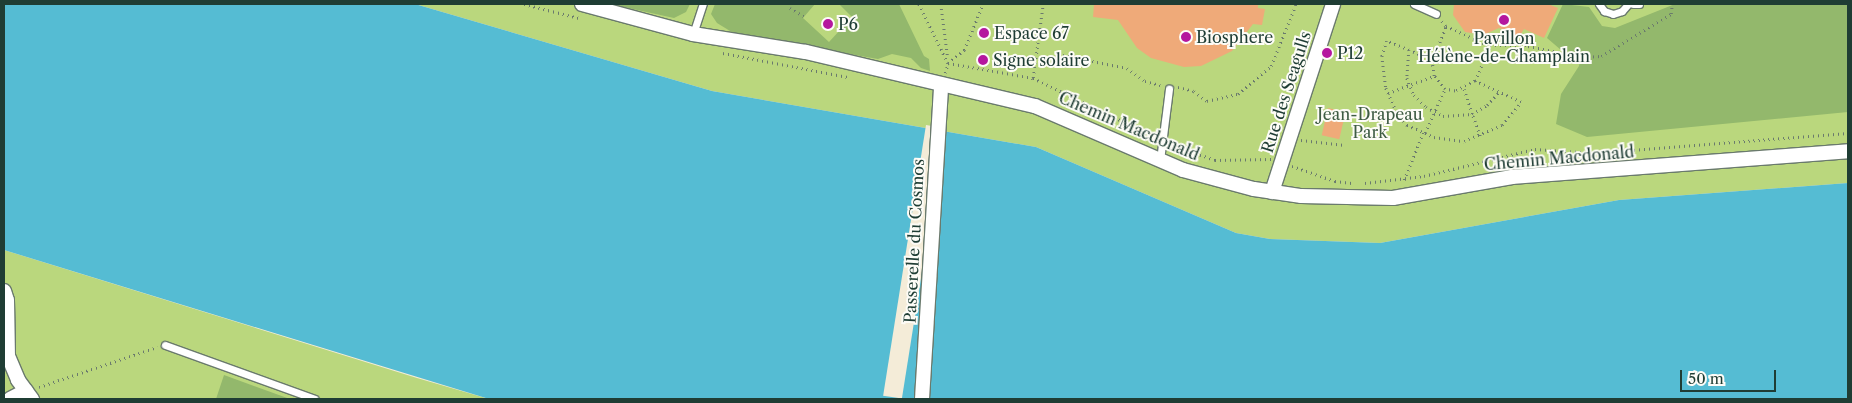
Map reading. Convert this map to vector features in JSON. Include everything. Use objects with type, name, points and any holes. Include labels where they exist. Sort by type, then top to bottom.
[{"type":"street","name":"Chemin Macdonald","points":[[582,4],[693,34],[806,52],[1054,112],[1160,161],[1202,176],[1272,192],[1328,199],[1375,200],[1512,177],[1848,151]]},
{"type":"street","name":"Rue des Seagulls","points":[[1272,192],[1333,4]]},
{"type":"street","name":"Passerelle du Cosmos","points":[[922,399],[941,84]]},
{"type":"street","points":[[4,292],[7,300],[8,356],[29,395],[10,399]]},
{"type":"lane","points":[[693,34],[702,4]]},
{"type":"lane","points":[[1414,4],[1436,14]]},
{"type":"lane","points":[[1599,4],[1604,11],[1613,14],[1622,11],[1628,4]]},
{"type":"lane","points":[[1633,4],[1639,4]]},
{"type":"lane","points":[[1160,161],[1169,87]]},
{"type":"lane","points":[[165,345],[315,399]]},
{"type":"path","points":[[919,4],[948,63]]},
{"type":"path","points":[[941,4],[948,63],[941,84]]},
{"type":"path","points":[[948,63],[964,50],[983,4]]},
{"type":"path","points":[[1034,78],[1043,4]]},
{"type":"path","points":[[1063,55],[1127,68],[1152,84],[1188,88],[1207,102],[1238,94],[1271,66],[1296,4]]},
{"type":"path","points":[[1490,46],[1475,81],[1464,89],[1445,89],[1434,76],[1432,61],[1446,26],[1490,46],[1528,46],[1583,57],[1600,56],[1671,14],[1672,4]]},
{"type":"path","points":[[790,8],[804,16]]},
{"type":"path","points":[[1432,61],[1387,41],[1383,68],[1388,94],[1402,120],[1424,134],[1453,141],[1480,136],[1502,125],[1521,102],[1475,81]]},
{"type":"path","points":[[1409,50],[1406,69],[1410,85],[1420,101],[1434,112],[1454,117],[1472,114],[1487,105],[1498,92]]},
{"type":"path","points":[[948,63],[1034,78],[1162,141],[1214,160],[1275,160]]},
{"type":"path","points":[[1388,94],[1434,76]]},
{"type":"path","points":[[1404,180],[1445,89]]},
{"type":"path","points":[[1464,89],[1480,136]]},
{"type":"path","points":[[1287,164],[1336,181],[1358,183],[1404,180],[1535,149],[1594,153],[1848,133]]},
{"type":"path","points":[[1290,137],[1345,145]]},
{"type":"path","points":[[29,395],[165,345]]},
{"type":"green space","name":"Jean-Drapeau Park","points":[[415,4],[1848,4],[1848,183],[1619,200],[1380,243],[1270,239],[1236,233],[1036,147],[712,91]]},
{"type":"green space","points":[[610,4],[690,4],[686,12],[674,18]]},
{"type":"green space","points":[[715,4],[815,4],[803,18],[829,42],[852,17],[839,4],[899,4],[924,56],[929,59],[930,71],[921,68],[911,58],[892,54],[878,59],[735,34],[717,23],[711,14]]},
{"type":"green space","points":[[1563,4],[1589,7],[1602,26],[1615,28],[1675,4],[1848,4],[1848,112],[1587,137],[1556,124],[1561,94],[1579,66],[1581,54],[1561,50],[1547,38]]},
{"type":"green space","points":[[4,250],[417,378],[489,399],[4,399]]},
{"type":"green space","points":[[224,375],[290,399],[216,399]]},
{"type":"water","points":[[4,4],[415,4],[712,91],[1036,147],[1236,233],[1270,239],[1380,243],[1619,200],[1848,183],[1848,399],[489,399],[4,250]]},
{"type":"pier","points":[[926,125],[945,128],[902,399],[883,396]]},
{"type":"building","name":"Biosphere","points":[[1094,4],[1258,4],[1258,8],[1265,9],[1262,25],[1253,24],[1232,51],[1201,66],[1184,67],[1151,58],[1137,48],[1118,20],[1093,17]]},
{"type":"building","name":"Pavillon Hélène-de-Champlain","points":[[1454,4],[1548,4],[1558,8],[1544,38],[1524,29],[1519,37],[1499,28],[1483,35],[1465,32],[1453,15]]},
{"type":"building","points":[[1328,108],[1346,112],[1339,139],[1322,135]]},
{"type":"place","name":"Pavillon Hélène-de-Champlain","points":[[1504,20]]},
{"type":"place","name":"P6","points":[[828,24]]},
{"type":"place","name":"Espace 67","points":[[984,33]]},
{"type":"place","name":"Biosphere","points":[[1186,37]]},
{"type":"place","name":"P12","points":[[1327,53]]},
{"type":"place","name":"Signe solaire","points":[[983,60]]}]
